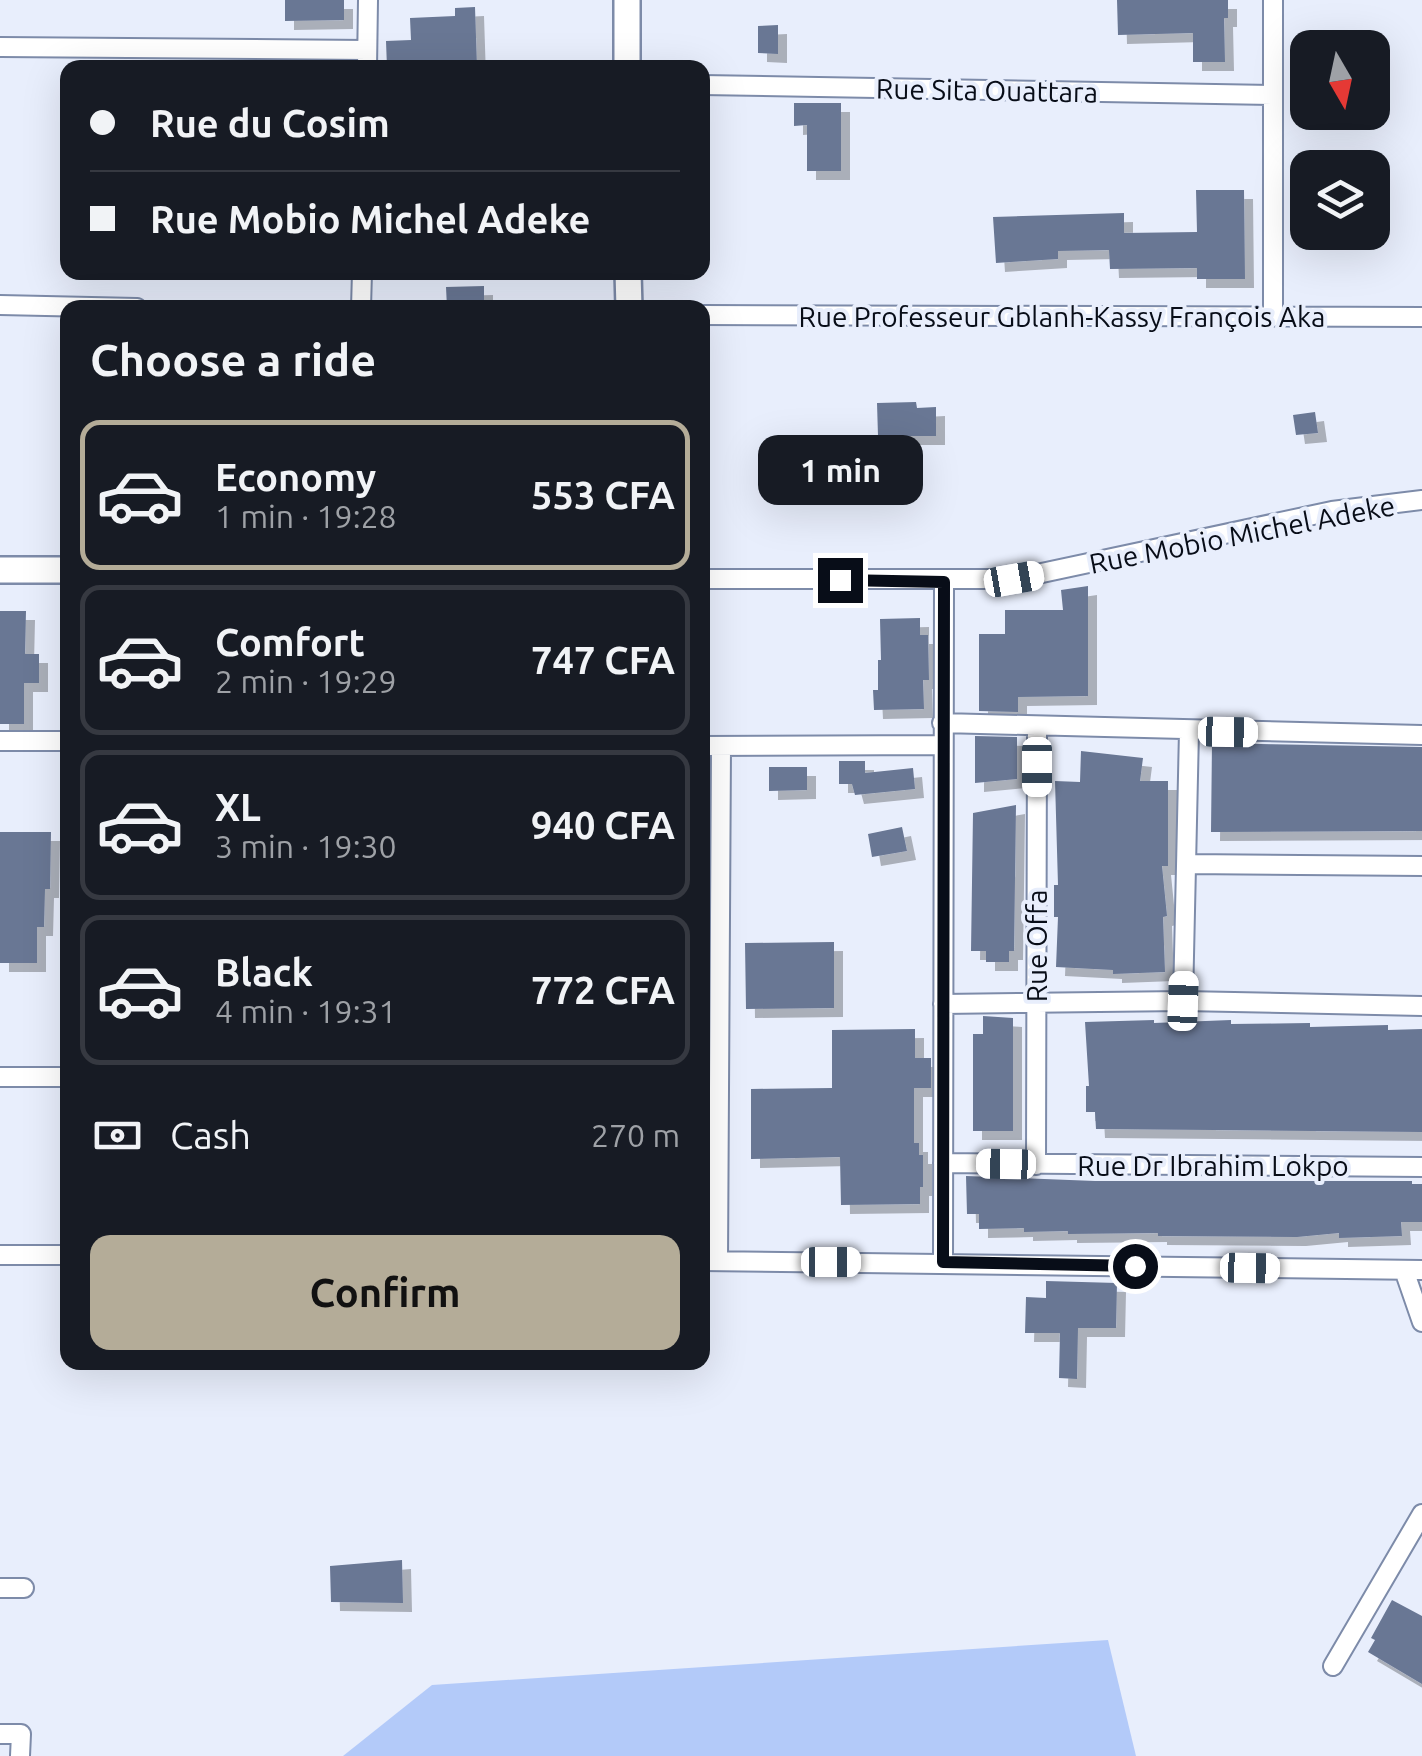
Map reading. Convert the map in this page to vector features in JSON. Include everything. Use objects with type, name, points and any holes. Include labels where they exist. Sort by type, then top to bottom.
[{"type":"street","points":[[0,47],[367,58],[368,0]]},
{"type":"street","points":[[627,0],[628,60]]},
{"type":"street","points":[[1273,0],[1273,315]]},
{"type":"street","name":"Rue Sita Ouattara","points":[[710,85],[1272,95]]},
{"type":"street","points":[[0,305],[60,306]]},
{"type":"street","name":"Rue Professeur Gblanh-Kassy François Aka","points":[[710,315],[1422,317]]},
{"type":"street","name":"Rue Mobio Michel Adeke","points":[[710,579],[944,582],[1028,577],[1332,511],[1422,500]]},
{"type":"street","points":[[0,570],[60,570]]},
{"type":"street","points":[[943,1262],[944,582]]},
{"type":"street","points":[[942,723],[1422,735]]},
{"type":"street","name":"Rue Offa","points":[[1036,1164],[1037,728]]},
{"type":"street","points":[[1183,1001],[1189,731]]},
{"type":"street","points":[[0,741],[60,741]]},
{"type":"street","points":[[942,745],[712,746],[710,1261],[1413,1270],[1422,1322]]},
{"type":"street","points":[[1187,864],[1422,866]]},
{"type":"street","points":[[943,1004],[1183,1001],[1422,1006]]},
{"type":"street","points":[[0,1076],[60,1077]]},
{"type":"street","name":"Rue Dr Ibrahim Lokpo","points":[[943,1163],[1422,1166]]},
{"type":"street","points":[[0,1255],[60,1256]]},
{"type":"street","points":[[1333,1666],[1422,1514]]},
{"type":"street","points":[[0,1588],[24,1588]]},
{"type":"street","points":[[0,1734],[21,1734],[20,1756]]},
{"type":"shaded area","points":[[1108,1640],[1136,1756],[343,1756],[432,1685]]},
{"type":"building","points":[[285,0],[344,0],[344,20],[285,21]]},
{"type":"building","points":[[1117,0],[1228,0],[1228,18],[1224,18],[1225,62],[1193,62],[1193,33],[1118,35]]},
{"type":"building","points":[[475,7],[477,60],[387,60],[386,41],[411,40],[410,18],[455,16],[455,8]]},
{"type":"building","points":[[778,25],[778,54],[758,53],[758,26]]},
{"type":"building","points":[[794,103],[841,103],[841,171],[807,171],[807,125],[794,126]]},
{"type":"building","points":[[1196,190],[1244,190],[1245,279],[1197,279],[1197,268],[1110,269],[1109,250],[1058,251],[1058,259],[996,263],[993,217],[1124,213],[1124,233],[1197,232]]},
{"type":"building","points":[[484,286],[484,300],[447,300],[446,287]]},
{"type":"building","points":[[916,402],[917,408],[936,407],[936,436],[878,436],[877,403]]},
{"type":"building","points":[[1315,412],[1318,433],[1296,435],[1293,415]]},
{"type":"building","points":[[1088,586],[1088,696],[1018,697],[1018,712],[979,711],[979,634],[1005,634],[1005,610],[1063,610],[1061,590]]},
{"type":"building","points":[[0,611],[26,611],[25,654],[39,654],[39,683],[24,683],[24,724],[0,724]]},
{"type":"building","points":[[920,618],[920,635],[928,635],[929,680],[923,680],[924,709],[874,710],[873,690],[878,690],[881,660],[880,619]]},
{"type":"building","points":[[975,736],[1017,737],[1017,779],[975,783]]},
{"type":"building","points":[[1212,743],[1422,747],[1422,831],[1211,832]]},
{"type":"building","points":[[1081,751],[1143,758],[1140,781],[1168,781],[1168,866],[1162,866],[1167,916],[1163,917],[1165,972],[1113,974],[1113,970],[1056,967],[1055,781],[1080,782]]},
{"type":"building","points":[[839,761],[865,761],[865,773],[913,768],[915,789],[855,795],[852,784],[839,784]]},
{"type":"building","points":[[769,767],[807,767],[807,790],[769,791]]},
{"type":"building","points":[[1016,805],[1014,951],[1009,951],[1009,962],[986,962],[986,951],[971,951],[973,813]]},
{"type":"building","points":[[902,827],[907,851],[872,857],[868,834]]},
{"type":"building","points":[[0,832],[51,832],[50,889],[45,889],[44,927],[37,927],[37,963],[0,963]]},
{"type":"building","points":[[834,942],[834,1008],[746,1009],[745,943]]},
{"type":"building","points":[[983,1016],[1013,1018],[1013,1131],[973,1131],[973,1034],[983,1034]]},
{"type":"building","points":[[1154,1020],[1422,1029],[1422,1132],[1096,1129],[1095,1112],[1086,1112],[1089,1086],[1085,1022]]},
{"type":"building","points":[[915,1029],[915,1058],[931,1058],[931,1088],[914,1088],[914,1143],[919,1143],[919,1155],[923,1155],[920,1204],[841,1205],[840,1157],[751,1159],[751,1089],[832,1088],[832,1030]]},
{"type":"building","points":[[966,1176],[1095,1181],[1412,1181],[1422,1184],[1422,1222],[1401,1222],[1402,1236],[1339,1238],[1339,1233],[1297,1237],[1158,1236],[979,1229],[979,1214],[967,1214]]},
{"type":"building","points":[[1046,1281],[1117,1283],[1116,1328],[1078,1328],[1077,1379],[1059,1378],[1060,1333],[1025,1333],[1026,1297],[1046,1298]]},
{"type":"building","points":[[402,1560],[403,1603],[331,1602],[330,1566]]},
{"type":"building","points":[[1392,1600],[1422,1616],[1422,1684],[1368,1652],[1375,1640],[1371,1638]]},
{"type":"route","points":[[840,580],[944,582],[943,1262],[1135,1266]]}]
